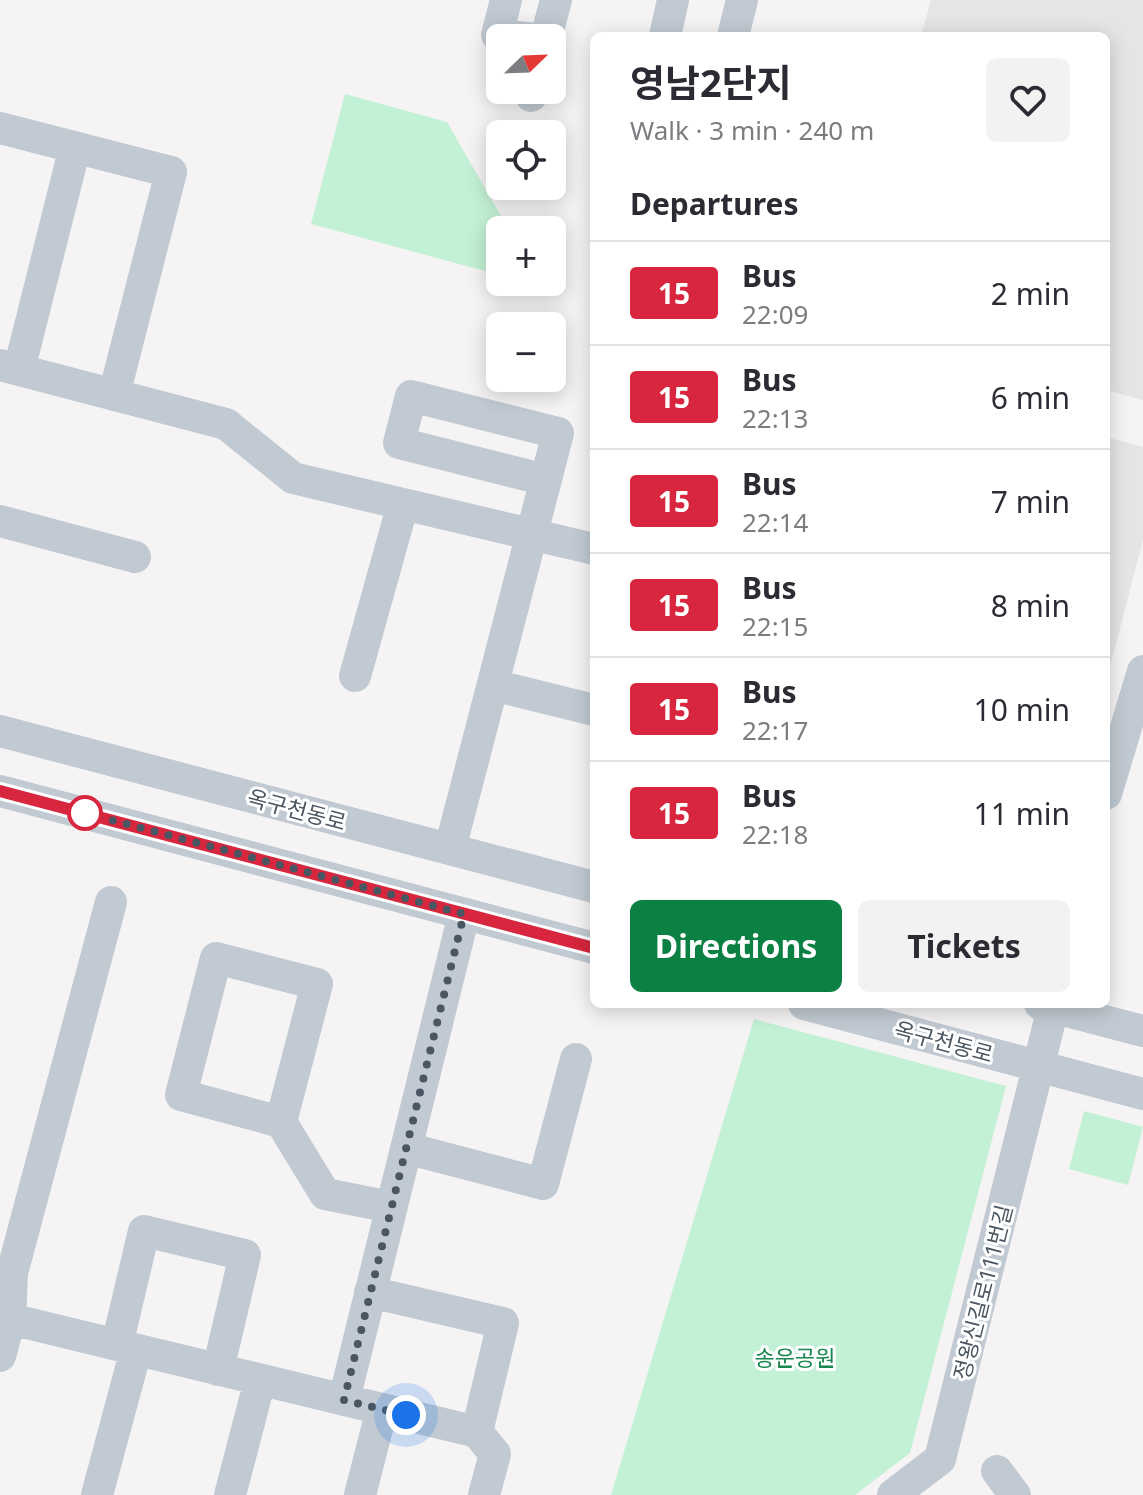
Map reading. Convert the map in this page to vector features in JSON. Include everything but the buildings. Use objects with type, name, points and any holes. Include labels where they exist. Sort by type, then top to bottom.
[{"type":"street","points":[[500,24],[506,0]]},
{"type":"street","points":[[550,24],[556,0]]},
{"type":"street","points":[[666,32],[673,0]]},
{"type":"street","points":[[734,32],[742,0]]},
{"type":"street","points":[[0,128],[171,172],[114,395]]},
{"type":"street","points":[[75,147],[10,367],[226,424],[293,478],[590,548]]},
{"type":"street","points":[[450,849],[546,480]]},
{"type":"street","points":[[355,676],[403,504]]},
{"type":"street","points":[[0,521],[135,557]]},
{"type":"street","points":[[1110,781],[1143,671]]},
{"type":"street","points":[[493,685],[590,709]]},
{"type":"street","name":"옥구천동로","points":[[0,731],[590,886]]},
{"type":"street","points":[[0,791],[590,947]]},
{"type":"street","points":[[0,1356],[10,1319],[12,1273],[111,902]]},
{"type":"street","points":[[344,1400],[464,914]]},
{"type":"street","points":[[281,1122],[317,984],[216,958],[181,1095],[281,1122],[325,1194],[391,1207]]},
{"type":"street","name":"옥구천동로","points":[[819,1008],[1143,1094]]},
{"type":"street","points":[[1039,1067],[1049,1008]]},
{"type":"street","points":[[1060,1008],[1143,1031]]},
{"type":"street","points":[[406,1148],[543,1184],[576,1059]]},
{"type":"street","name":"정왕신길로111번길","points":[[893,1495],[940,1459],[1039,1067]]},
{"type":"street","points":[[97,1495],[126,1347],[144,1231],[245,1255],[218,1370]]},
{"type":"street","points":[[370,1292],[503,1323],[477,1432]]},
{"type":"street","points":[[10,1319],[477,1432],[495,1454],[484,1495]]},
{"type":"street","points":[[230,1495],[260,1380]]},
{"type":"street","points":[[360,1495],[382,1409]]},
{"type":"shaded area","points":[[931,0],[1143,0],[1143,400],[1110,391],[1110,32],[922,32]]},
{"type":"shaded area","points":[[1110,438],[1143,447],[1143,540],[1110,667]]},
{"type":"green space","points":[[345,94],[447,122],[486,190],[486,200],[492,200],[501,216],[486,216],[486,271],[311,224]]},
{"type":"green space","name":"송운공원","points":[[754,1019],[1006,1086],[910,1453],[855,1495],[611,1495]]},
{"type":"green space","points":[[1084,1111],[1143,1127],[1128,1185],[1069,1169]]},
{"type":"bus line","name":"15","points":[[0,791],[590,947]]},
{"type":"route","points":[[85,813],[464,914],[344,1400],[406,1415]]}]
